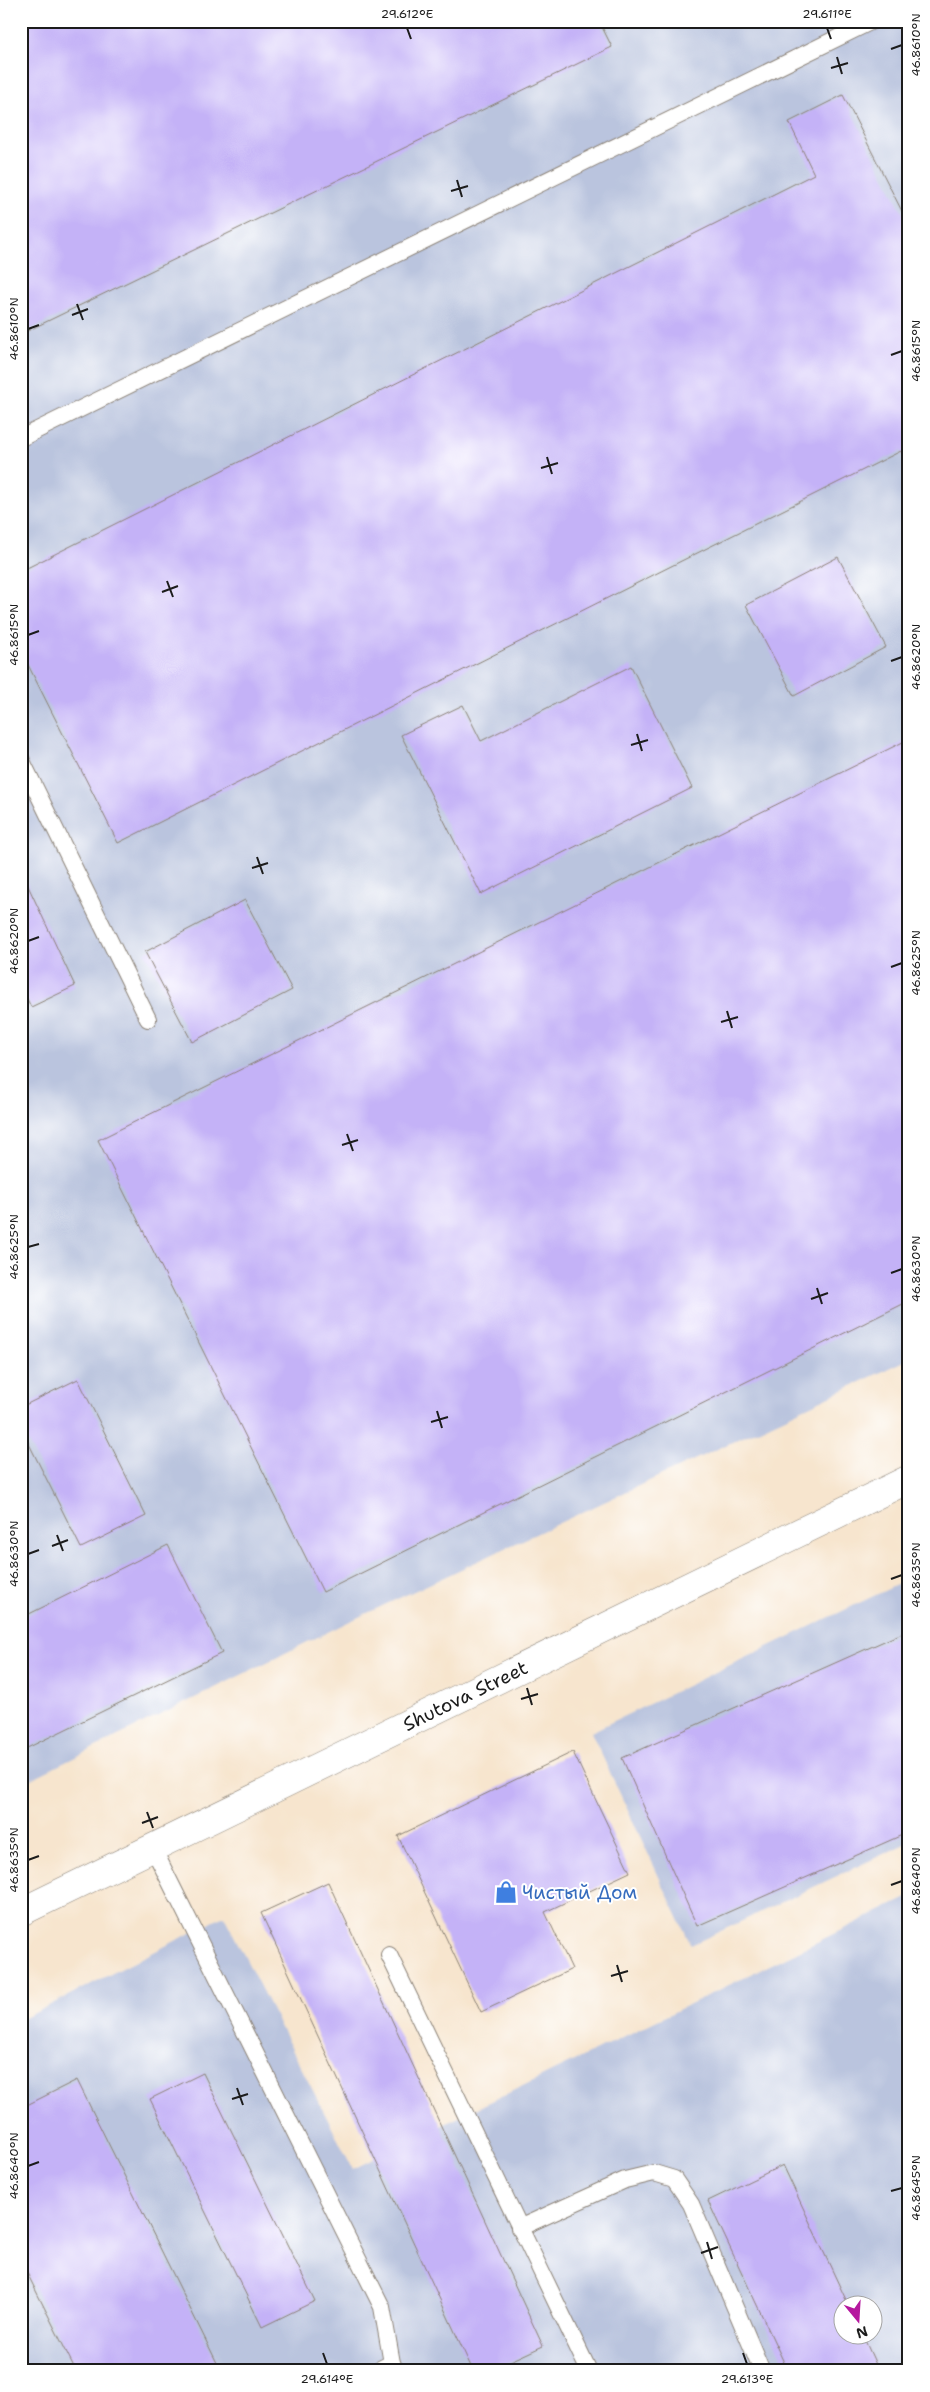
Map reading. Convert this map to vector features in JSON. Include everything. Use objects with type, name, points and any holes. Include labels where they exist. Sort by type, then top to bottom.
[{"type":"street","name":"Shutova Street","points":[[21,1912],[909,1479]]},
{"type":"lane","points":[[21,438],[871,22]]},
{"type":"lane","points":[[21,759],[148,1019]]},
{"type":"lane","points":[[153,1848],[382,2307],[394,2367],[376,2371]]},
{"type":"lane","points":[[389,1955],[589,2371]]},
{"type":"lane","points":[[519,2228],[626,2180],[654,2174],[674,2179],[691,2204],[762,2371]]},
{"type":"shaded area","points":[[21,21],[909,21],[909,1359],[346,1623],[21,1784]]},
{"type":"shaded area","points":[[909,1579],[909,1842],[691,1945],[591,1732]]},
{"type":"shaded area","points":[[909,1897],[909,2371],[21,2371],[21,2020],[224,1916],[353,2169]]},
{"type":"building","points":[[21,21],[599,21],[612,47],[21,334]]},
{"type":"building","points":[[843,95],[909,225],[909,466],[901,451],[118,843],[21,651],[21,571],[814,174],[789,122]]},
{"type":"building","points":[[838,557],[886,647],[794,696],[746,605]]},
{"type":"building","points":[[631,666],[692,788],[481,894],[401,735],[463,705],[481,741]]},
{"type":"building","points":[[909,739],[909,1301],[323,1592],[98,1140]]},
{"type":"building","points":[[21,871],[75,986],[31,1007],[21,987]]},
{"type":"building","points":[[245,900],[292,990],[192,1042],[145,952]]},
{"type":"building","points":[[78,1379],[146,1516],[81,1548],[21,1428],[21,1407]]},
{"type":"building","points":[[168,1545],[222,1653],[21,1751],[21,1618]]},
{"type":"building","points":[[909,1630],[909,1832],[697,1926],[622,1758]]},
{"type":"building","name":"Чистый Дом","points":[[573,1752],[630,1872],[545,1912],[572,1969],[481,2012],[398,1836]]},
{"type":"building","points":[[328,1882],[543,2346],[489,2371],[473,2371],[261,1913]]},
{"type":"building","points":[[203,2073],[315,2301],[262,2327],[150,2099]]},
{"type":"building","points":[[77,2080],[221,2371],[76,2371],[21,2261],[21,2108]]},
{"type":"building","points":[[783,2165],[843,2294],[832,2294],[832,2344],[867,2344],[879,2371],[788,2371],[708,2201]]},
{"type":"place","name":"Чистый Дом","points":[[506,1892]]}]
